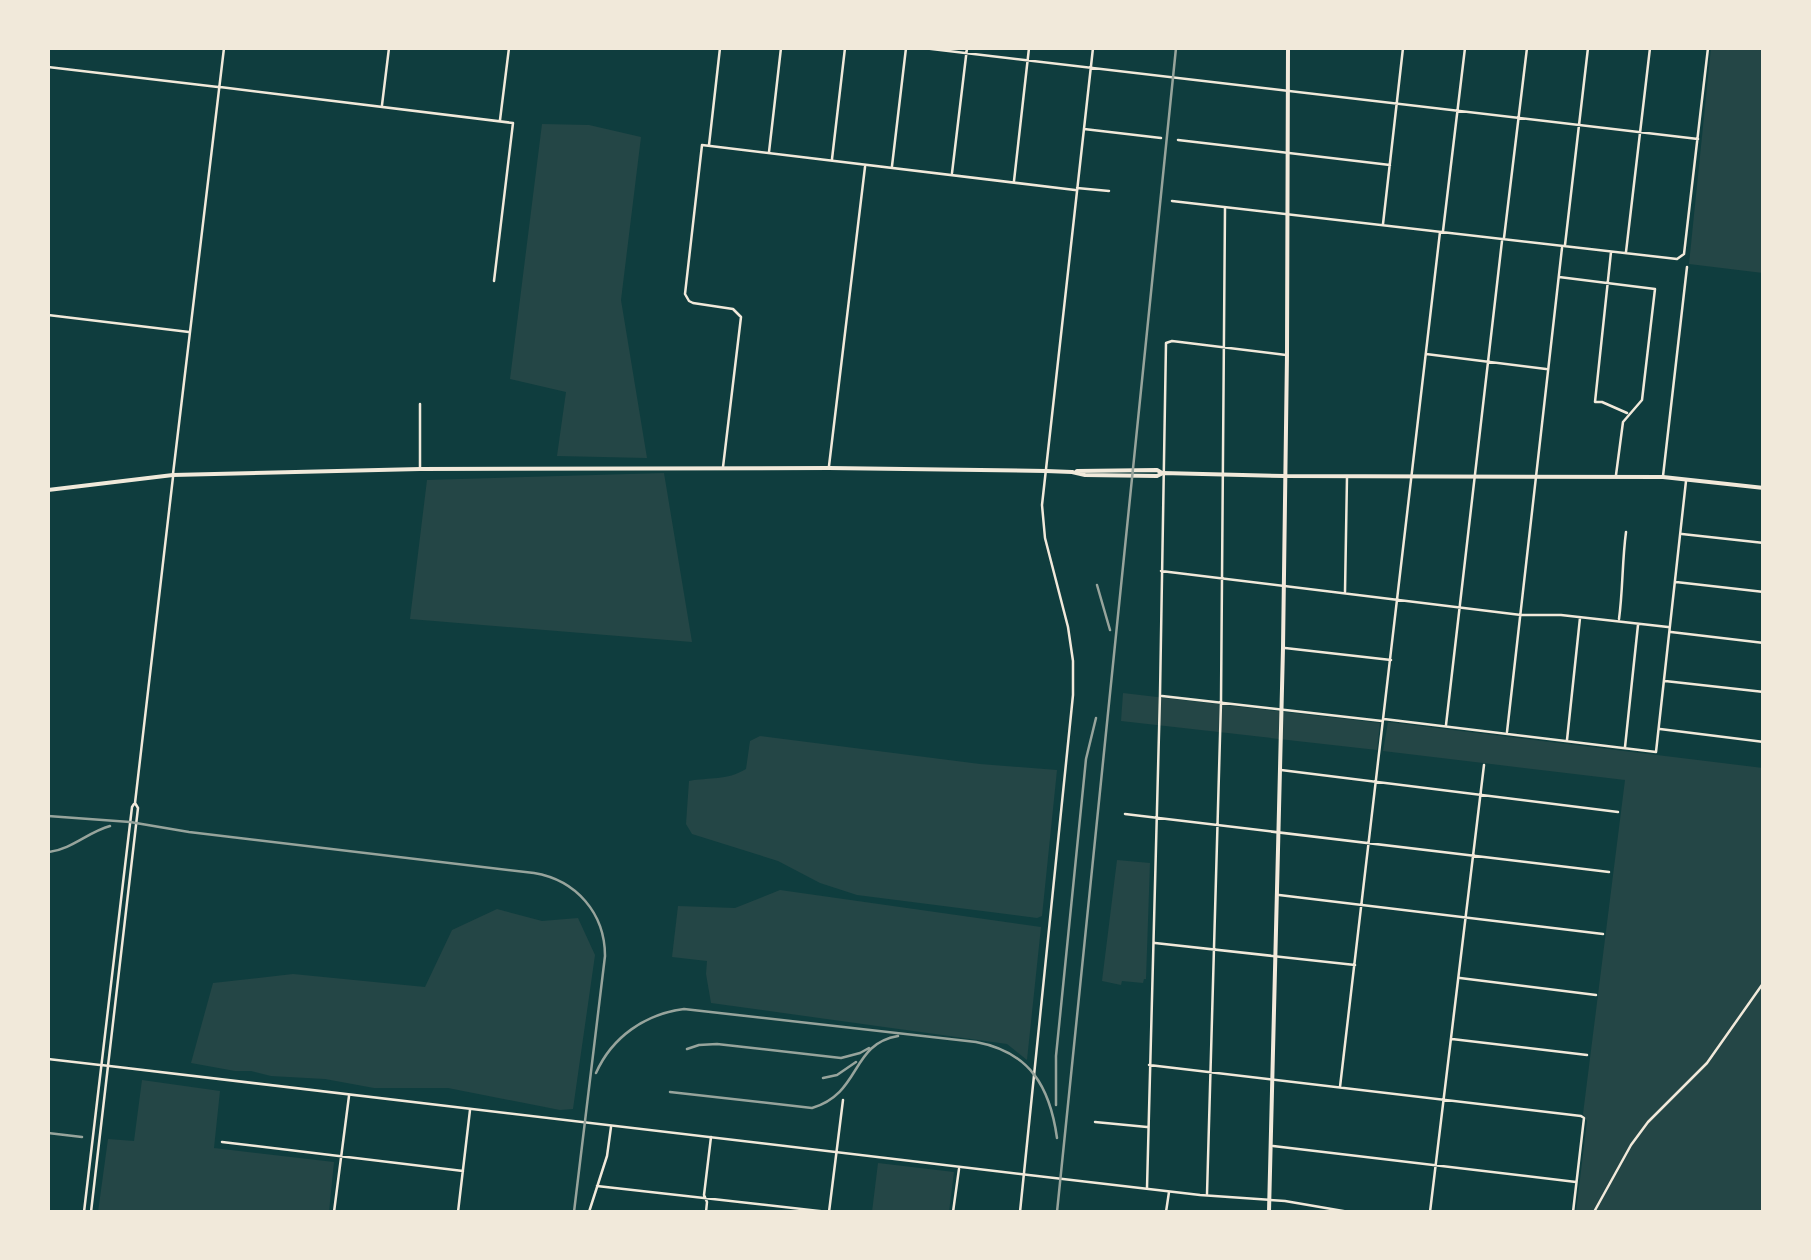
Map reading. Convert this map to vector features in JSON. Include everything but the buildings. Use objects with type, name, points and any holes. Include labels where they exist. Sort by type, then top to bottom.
[{"type":"main road","points":[[1269,1212],[1283,648],[1288,48]]},
{"type":"main road","points":[[48,490],[173,475],[723,468],[1157,476],[1663,477],[1764,488]]},
{"type":"street","points":[[91,1212],[224,48]]},
{"type":"street","points":[[382,106],[388,48]]},
{"type":"street","points":[[500,122],[509,48]]},
{"type":"street","points":[[709,146],[720,48]]},
{"type":"street","points":[[768,153],[781,48]]},
{"type":"street","points":[[832,160],[845,48]]},
{"type":"street","points":[[892,168],[906,48]]},
{"type":"street","points":[[923,48],[967,50],[1698,139]]},
{"type":"street","points":[[1014,182],[1029,48]]},
{"type":"street","points":[[1020,1212],[1072,695],[1068,627],[1044,538],[1042,505],[1093,48]]},
{"type":"street","points":[[1382,226],[1403,48]]},
{"type":"street","points":[[1340,1088],[1465,48]]},
{"type":"street","points":[[1446,726],[1526,48]]},
{"type":"street","points":[[1507,734],[1588,48]]},
{"type":"street","points":[[1626,254],[1650,48]]},
{"type":"street","points":[[1172,201],[1677,259],[1683,256],[1708,48]]},
{"type":"street","points":[[952,174],[967,50]]},
{"type":"street","points":[[48,67],[513,123],[494,281]]},
{"type":"street","points":[[1084,129],[1161,138]]},
{"type":"street","points":[[1178,140],[1390,165]]},
{"type":"street","points":[[723,468],[741,317],[733,308],[693,303],[686,294],[702,145],[1109,191]]},
{"type":"street","points":[[828,468],[865,164]]},
{"type":"street","points":[[1207,1196],[1220,702],[1225,208]]},
{"type":"street","points":[[1611,252],[1594,402],[1628,414]]},
{"type":"street","points":[[1663,477],[1688,267]]},
{"type":"street","points":[[1558,277],[1655,289],[1642,400],[1628,414],[1621,432],[1615,477]]},
{"type":"street","points":[[48,315],[190,332]]},
{"type":"street","points":[[1147,1189],[1166,343],[1287,355]]},
{"type":"street","points":[[1426,354],[1548,369]]},
{"type":"street","points":[[420,404],[420,469]]},
{"type":"street","points":[[1345,594],[1348,477]]},
{"type":"street","points":[[1160,695],[1656,752],[1686,479]]},
{"type":"street","points":[[1619,621],[1626,532]]},
{"type":"street","points":[[1680,533],[1764,543]]},
{"type":"street","points":[[1160,571],[1521,615],[1619,621],[1764,643]]},
{"type":"street","points":[[1675,582],[1764,592]]},
{"type":"street","points":[[1566,741],[1580,617]]},
{"type":"street","points":[[1625,748],[1639,624]]},
{"type":"street","points":[[1283,648],[1391,660]]},
{"type":"street","points":[[1664,680],[1764,692]]},
{"type":"street","points":[[1658,729],[1764,742]]},
{"type":"street","points":[[1430,1212],[1484,765]]},
{"type":"street","points":[[1280,770],[1618,812]]},
{"type":"street","points":[[84,1212],[132,807],[136,803]]},
{"type":"street","points":[[1125,814],[1609,872]]},
{"type":"street","points":[[1277,895],[1603,934]]},
{"type":"street","points":[[1153,943],[1354,965]]},
{"type":"street","points":[[1458,978],[1596,995]]},
{"type":"street","points":[[1594,1212],[1631,1145],[1707,1062],[1764,982]]},
{"type":"street","points":[[1451,1039],[1587,1055]]},
{"type":"street","points":[[48,1059],[1349,1212]]},
{"type":"street","points":[[1150,1065],[1584,1118],[1573,1212]]},
{"type":"street","points":[[334,1212],[349,1096]]},
{"type":"street","points":[[597,1186],[828,1212],[842,1100]]},
{"type":"street","points":[[458,1212],[470,1110]]},
{"type":"street","points":[[1095,1122],[1148,1127]]},
{"type":"street","points":[[589,1212],[612,1126]]},
{"type":"street","points":[[706,1212],[704,1195],[711,1138]]},
{"type":"street","points":[[222,1142],[463,1171]]},
{"type":"street","points":[[1271,1146],[1576,1182]]},
{"type":"street","points":[[953,1212],[959,1167]]},
{"type":"street","points":[[1166,1212],[1168,1192]]},
{"type":"shaded area","points":[[1711,48],[1763,48],[1763,273],[1689,264]]},
{"type":"shaded area","points":[[542,124],[589,125],[641,137],[621,300],[647,458],[557,456],[566,392],[510,379]]},
{"type":"shaded area","points":[[664,473],[692,642],[410,619],[427,480]]},
{"type":"shaded area","points":[[1123,693],[1380,723],[1377,750],[1121,721]]},
{"type":"shaded area","points":[[1388,722],[1763,768],[1763,1212],[1576,1212],[1587,1121],[1583,1114],[1625,780],[1383,751]]},
{"type":"shaded area","points":[[760,736],[1057,770],[1042,916],[857,895],[820,883],[778,861],[692,834],[686,824],[689,781],[725,777],[746,769],[750,741]]},
{"type":"shaded area","points":[[1117,860],[1150,863],[1143,983],[1122,981],[1121,985],[1102,981]]},
{"type":"shaded area","points":[[780,890],[1041,927],[1027,1060],[1007,1044],[711,1003],[707,961],[672,957],[678,906],[735,908]]},
{"type":"shaded area","points":[[497,909],[542,921],[578,918],[595,955],[573,1109],[560,1110],[448,1088],[374,1088],[191,1063],[213,983],[293,974],[425,987],[452,930]]},
{"type":"shaded area","points":[[142,1080],[220,1091],[214,1148],[334,1162],[329,1212],[98,1212],[108,1139],[134,1141]]},
{"type":"shaded area","points":[[878,1163],[954,1172],[949,1212],[872,1212]]},
{"type":"railway","points":[[1057,1212],[1176,48]]},
{"type":"railway","points":[[1097,585],[1110,630]]},
{"type":"railway","points":[[1056,1105],[1056,1056],[1086,759],[1096,718]]},
{"type":"railway","points":[[48,816],[130,822],[534,873],[575,891],[594,913],[605,956],[574,1212]]},
{"type":"railway","points":[[49,852],[110,826]]},
{"type":"railway","points":[[596,1073],[611,1049],[631,1029],[656,1016],[684,1009],[976,1042],[995,1047],[1024,1063],[1043,1088],[1057,1138]]},
{"type":"railway","points":[[670,1092],[812,1108],[840,1092],[871,1049],[898,1036]]},
{"type":"railway","points":[[687,1049],[717,1044],[841,1058],[869,1048]]},
{"type":"railway","points":[[823,1078],[837,1075],[856,1062]]},
{"type":"railway","points":[[48,1133],[82,1137]]}]
